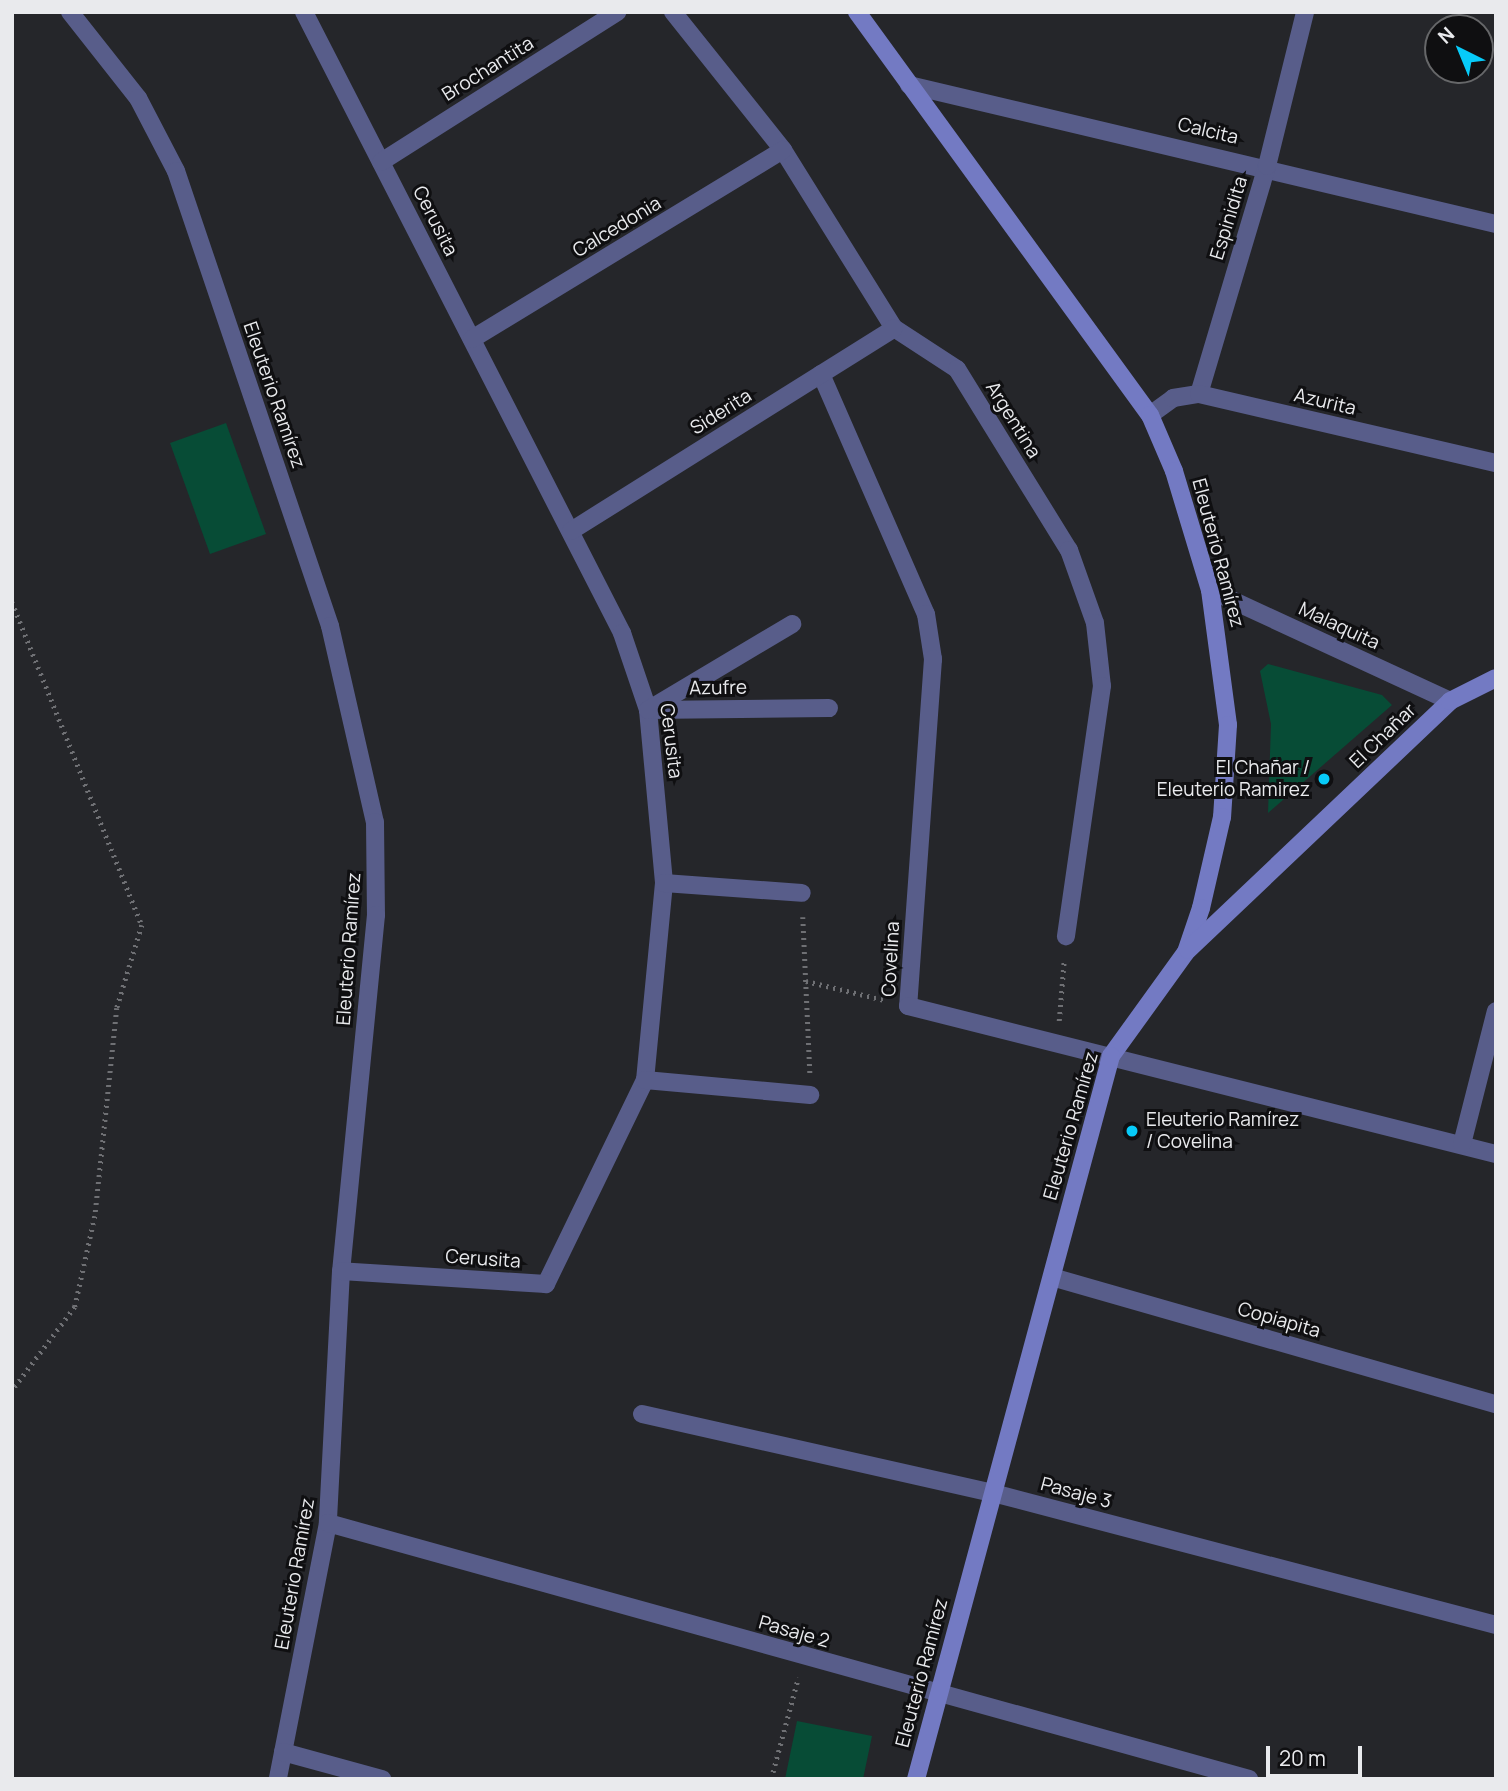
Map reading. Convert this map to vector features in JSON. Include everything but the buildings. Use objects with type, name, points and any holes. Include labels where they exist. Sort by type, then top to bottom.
[{"type":"street","name":"Eleuterio Ramírez","points":[[70,12],[138,98],[176,171],[330,626],[375,822],[376,915],[341,1271],[328,1523],[278,1779]]},
{"type":"street","name":"Cerusita","points":[[304,12],[622,633],[648,710],[664,883],[645,1080],[546,1284],[341,1271]]},
{"type":"street","name":"Brochantita","points":[[381,162],[617,12]]},
{"type":"street","name":"Argentina","points":[[673,12],[783,150],[894,328],[957,369],[1069,550],[1095,623],[1102,686],[1066,936]]},
{"type":"street","name":"Eleuterio Ramírez","points":[[857,12],[1150,415],[1174,471],[1210,590],[1226,679],[1227,771],[1213,863],[1186,952],[1111,1056],[916,1779]]},
{"type":"street","name":"Espinidita","points":[[1199,394],[1266,166],[1305,12]]},
{"type":"street","name":"Calcita","points":[[909,85],[1266,166],[1496,224]]},
{"type":"street","name":"Calcedonia","points":[[472,339],[783,150]]},
{"type":"street","name":"Siderita","points":[[570,531],[894,328]]},
{"type":"street","name":"Covelina","points":[[821,374],[926,614],[933,659],[908,1006],[1496,1154]]},
{"type":"street","name":"Azurita","points":[[1150,415],[1173,398],[1199,394],[1496,463]]},
{"type":"street","name":"Malaquita","points":[[1210,590],[1450,701]]},
{"type":"street","name":"Azufre","points":[[648,710],[792,624]]},
{"type":"street","name":"El Chañar","points":[[1186,952],[1450,701],[1496,678]]},
{"type":"street","name":"Azufre","points":[[648,710],[829,708]]},
{"type":"street","points":[[664,883],[803,893]]},
{"type":"street","points":[[1462,1144],[1496,1010]]},
{"type":"street","points":[[645,1080],[810,1095]]},
{"type":"street","name":"Copiapita","points":[[1052,1277],[1496,1404]]},
{"type":"street","name":"Pasaje 3","points":[[642,1414],[993,1493],[1496,1625]]},
{"type":"street","name":"Pasaje 2","points":[[328,1523],[1249,1779]]},
{"type":"street","points":[[283,1752],[382,1779]]},
{"type":"path","points":[[12,602],[142,925],[117,1008],[94,1216],[75,1307],[12,1391]]},
{"type":"path","points":[[803,893],[810,1095]]},
{"type":"path","points":[[1057,1042],[1066,936]]},
{"type":"path","points":[[806,981],[908,1006]]},
{"type":"path","points":[[771,1779],[804,1657]]},
{"type":"green space","points":[[226,423],[266,534],[210,554],[170,443]]},
{"type":"green space","points":[[1268,664],[1382,695],[1392,705],[1268,813],[1271,724],[1260,671]]},
{"type":"green space","points":[[797,1721],[872,1736],[863,1779],[785,1779]]},
{"type":"place","name":"El Chañar / Eleuterio Ramirez","points":[[1324,779]]},
{"type":"place","name":"Eleuterio Ramírez / Covelina","points":[[1132,1131]]}]
